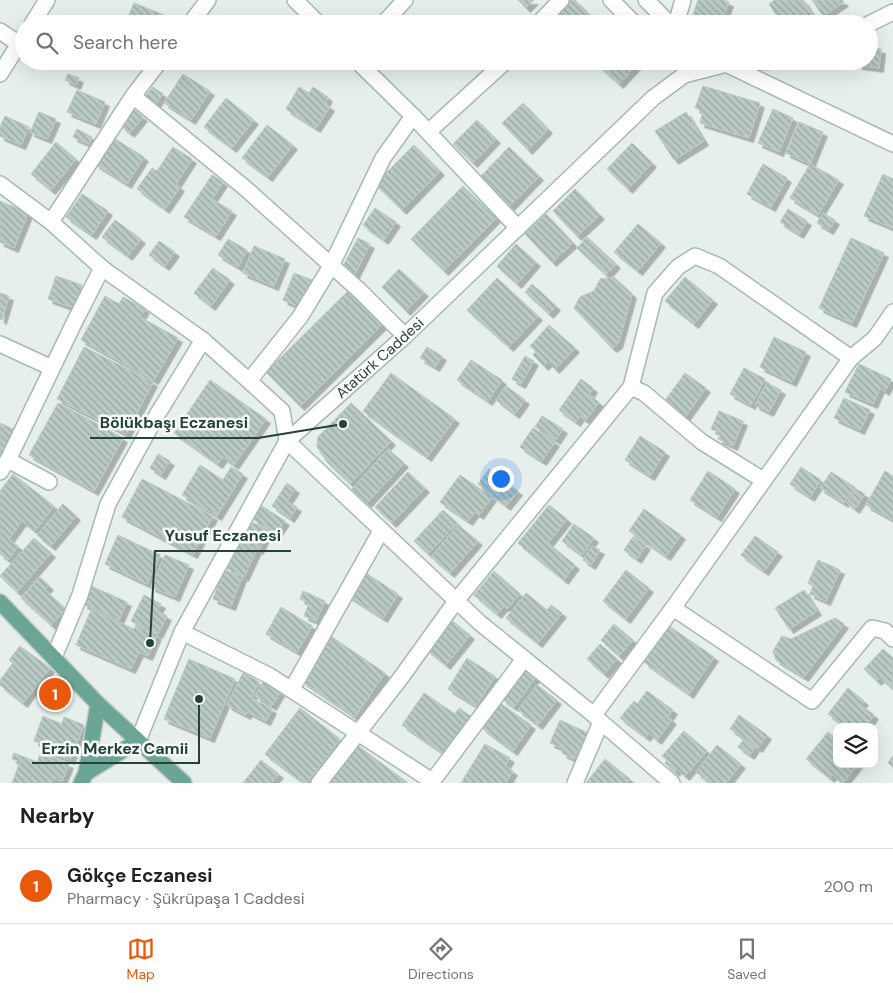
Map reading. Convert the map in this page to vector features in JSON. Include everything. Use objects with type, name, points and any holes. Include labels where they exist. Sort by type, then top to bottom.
[{"type":"main road","points":[[0,602],[98,704],[184,783]]},
{"type":"main road","points":[[83,778],[98,704]]},
{"type":"main road","points":[[83,778],[138,741]]},
{"type":"street","points":[[38,15],[47,0]]},
{"type":"street","points":[[197,15],[208,0]]},
{"type":"street","points":[[295,0],[310,15]]},
{"type":"street","points":[[391,15],[404,0]]},
{"type":"street","points":[[546,15],[560,0]]},
{"type":"street","points":[[612,0],[626,15]]},
{"type":"street","points":[[646,0],[661,15]]},
{"type":"street","points":[[679,15],[683,0]]},
{"type":"street","points":[[878,20],[893,12]]},
{"type":"street","points":[[0,32],[15,38]]},
{"type":"street","points":[[0,74],[15,50]]},
{"type":"street","points":[[51,222],[133,96],[153,70]]},
{"type":"street","points":[[366,70],[428,132],[518,228]]},
{"type":"street","points":[[428,132],[496,70]]},
{"type":"street","name":"Atatürk Caddesi","points":[[138,741],[182,632],[287,441],[404,336],[653,98],[684,74],[697,70]]},
{"type":"street","points":[[739,70],[893,144]]},
{"type":"street","points":[[133,96],[245,188],[331,266],[404,336]]},
{"type":"street","points":[[248,381],[300,317],[331,266],[383,158],[412,116]]},
{"type":"street","points":[[0,184],[51,222],[102,268],[202,340],[248,381],[282,412],[287,441],[381,531],[480,623],[598,719],[672,783]]},
{"type":"street","points":[[319,783],[400,679],[456,601],[631,387],[655,293],[678,267],[695,256],[719,266],[851,358]]},
{"type":"street","points":[[49,482],[4,466],[102,268]]},
{"type":"street","points":[[575,783],[598,719],[673,608],[851,358],[875,338],[893,312]]},
{"type":"street","points":[[54,657],[80,596],[108,504],[157,414],[202,340]]},
{"type":"street","points":[[0,344],[52,368]]},
{"type":"street","points":[[631,387],[644,393],[702,442],[763,480]]},
{"type":"street","points":[[292,689],[381,531]]},
{"type":"street","points":[[673,608],[812,701],[872,628],[885,632],[893,638]]},
{"type":"street","points":[[182,632],[292,689],[432,782],[524,659]]},
{"type":"building","points":[[518,0],[534,0],[526,8]]},
{"type":"building","points":[[569,0],[575,0],[590,15],[554,15]]},
{"type":"building","points":[[698,0],[723,0],[729,2],[724,15],[693,15]]},
{"type":"building","points":[[775,0],[803,0],[813,15],[776,15],[769,4]]},
{"type":"building","points":[[812,0],[842,0],[844,2],[824,15],[822,15]]},
{"type":"building","points":[[134,3],[164,15],[129,15]]},
{"type":"building","points":[[878,49],[881,49],[878,68]]},
{"type":"building","points":[[603,70],[632,70],[619,84]]},
{"type":"building","points":[[68,74],[79,78],[76,85],[65,80]]},
{"type":"building","points":[[183,74],[210,91],[191,120],[164,103]]},
{"type":"building","points":[[703,86],[760,103],[749,138],[700,123],[703,111],[695,108]]},
{"type":"building","points":[[153,87],[163,94],[155,105],[145,97]]},
{"type":"building","points":[[299,87],[309,93],[313,87],[328,97],[325,103],[330,107],[316,128],[286,109]]},
{"type":"building","points":[[77,90],[105,102],[96,124],[67,112]]},
{"type":"building","points":[[226,98],[254,120],[232,148],[204,127]]},
{"type":"building","points":[[523,103],[548,129],[528,150],[502,123]]},
{"type":"building","points":[[133,109],[143,117],[130,133],[121,126]]},
{"type":"building","points":[[773,109],[793,118],[779,152],[758,143]]},
{"type":"building","points":[[39,112],[56,119],[47,139],[30,132]]},
{"type":"building","points":[[686,112],[704,141],[674,160],[655,131]]},
{"type":"building","points":[[5,116],[29,127],[21,145],[0,136],[0,127]]},
{"type":"building","points":[[477,120],[496,139],[473,163],[453,144]]},
{"type":"building","points":[[799,122],[823,132],[810,164],[786,153]]},
{"type":"building","points":[[267,125],[293,145],[268,177],[242,158]]},
{"type":"building","points":[[77,129],[92,137],[89,144],[73,137]]},
{"type":"building","points":[[112,137],[144,157],[127,184],[95,164]]},
{"type":"building","points":[[56,142],[76,159],[51,190],[31,174]]},
{"type":"building","points":[[632,143],[652,163],[628,189],[607,169]]},
{"type":"building","points":[[414,145],[440,171],[402,210],[375,184]]},
{"type":"building","points":[[173,147],[192,159],[176,184],[180,187],[165,209],[137,189],[152,168],[157,171]]},
{"type":"building","points":[[509,147],[539,176],[510,206],[480,177]]},
{"type":"building","points":[[763,164],[787,178],[771,207],[747,194]]},
{"type":"building","points":[[810,164],[839,180],[818,215],[790,198]]},
{"type":"building","points":[[883,174],[893,179],[893,228],[864,216]]},
{"type":"building","points":[[212,175],[223,182],[212,199],[232,211],[216,236],[184,217]]},
{"type":"building","points":[[463,186],[496,218],[444,271],[411,239]]},
{"type":"building","points":[[575,189],[600,215],[577,236],[553,211]]},
{"type":"building","points":[[82,194],[108,211],[92,235],[66,217]]},
{"type":"building","points":[[0,201],[28,213],[14,248],[0,242]]},
{"type":"building","points":[[375,208],[396,222],[384,240],[363,225]]},
{"type":"building","points":[[788,209],[807,221],[799,234],[780,222]]},
{"type":"building","points":[[823,213],[835,220],[829,230],[817,223]]},
{"type":"building","points":[[546,214],[573,243],[552,262],[525,234]]},
{"type":"building","points":[[115,220],[141,239],[128,256],[102,237]]},
{"type":"building","points":[[638,224],[661,243],[638,271],[614,252]]},
{"type":"building","points":[[587,237],[616,264],[606,275],[577,248]]},
{"type":"building","points":[[358,238],[370,244],[355,274],[342,268]]},
{"type":"building","points":[[851,238],[884,253],[852,323],[819,308]]},
{"type":"building","points":[[228,239],[247,250],[238,267],[218,255]]},
{"type":"building","points":[[159,241],[175,252],[165,266],[149,255]]},
{"type":"building","points":[[516,244],[536,262],[517,284],[497,266]]},
{"type":"building","points":[[254,246],[285,259],[274,286],[243,273]]},
{"type":"building","points":[[213,268],[230,280],[211,306],[194,293]]},
{"type":"building","points":[[399,269],[424,292],[406,311],[382,287]]},
{"type":"building","points":[[294,273],[312,280],[300,307],[283,300]]},
{"type":"building","points":[[56,276],[82,285],[74,308],[48,299]]},
{"type":"building","points":[[614,277],[632,294],[618,344],[612,348],[574,308],[580,297],[594,291],[600,279]]},
{"type":"building","points":[[685,277],[713,300],[694,324],[665,301]]},
{"type":"building","points":[[497,278],[538,316],[509,347],[467,310]]},
{"type":"building","points":[[532,284],[556,306],[549,314],[525,292]]},
{"type":"building","points":[[349,290],[383,324],[300,406],[266,372]]},
{"type":"building","points":[[0,293],[9,296],[2,320],[0,319]]},
{"type":"building","points":[[105,296],[119,304],[123,297],[145,309],[140,317],[178,338],[154,380],[81,340]]},
{"type":"building","points":[[549,325],[575,348],[555,369],[548,362],[544,366],[533,355],[536,351],[530,346]]},
{"type":"building","points":[[774,337],[806,352],[792,382],[760,367]]},
{"type":"building","points":[[84,347],[153,382],[126,434],[57,399]]},
{"type":"building","points":[[427,347],[442,356],[435,367],[420,358]]},
{"type":"building","points":[[525,356],[534,361],[521,384],[512,379]]},
{"type":"building","points":[[471,360],[502,380],[488,401],[457,380]]},
{"type":"building","points":[[859,364],[891,379],[885,391],[880,388],[873,404],[845,392]]},
{"type":"building","points":[[744,368],[765,379],[751,405],[730,394]]},
{"type":"building","points":[[391,373],[455,419],[427,457],[363,411]]},
{"type":"building","points":[[685,373],[706,388],[685,417],[664,402]]},
{"type":"building","points":[[581,379],[593,388],[589,395],[599,402],[586,420],[580,416],[576,422],[559,410]]},
{"type":"building","points":[[210,380],[266,419],[234,465],[223,457],[218,464],[174,433]]},
{"type":"building","points":[[767,383],[781,390],[769,412],[755,405]]},
{"type":"building","points":[[506,386],[525,400],[515,414],[496,400]]},
{"type":"building","points":[[844,398],[870,410],[860,430],[834,418]]},
{"type":"building","points":[[58,403],[123,438],[94,491],[29,455]]},
{"type":"building","points":[[351,403],[391,441],[350,484],[327,462],[317,447],[318,437]]},
{"type":"building","points":[[719,411],[743,421],[733,446],[718,439],[721,433],[711,429]]},
{"type":"building","points":[[542,416],[563,429],[556,440],[535,427]]},
{"type":"building","points":[[0,423],[15,430],[0,461]]},
{"type":"building","points":[[533,428],[555,442],[542,461],[520,447]]},
{"type":"building","points":[[640,436],[665,452],[650,476],[625,460]]},
{"type":"building","points":[[388,449],[404,463],[367,503],[352,489]]},
{"type":"building","points":[[158,454],[170,461],[161,475],[150,468]]},
{"type":"building","points":[[200,465],[223,480],[231,467],[243,474],[217,516],[182,495]]},
{"type":"building","points":[[801,467],[821,480],[810,497],[790,484]]},
{"type":"building","points":[[489,469],[518,491],[506,506],[478,484]]},
{"type":"building","points":[[708,471],[735,489],[717,517],[690,500]]},
{"type":"building","points":[[885,471],[893,476],[893,520],[866,505]]},
{"type":"building","points":[[408,472],[425,488],[392,523],[375,507]]},
{"type":"building","points":[[831,472],[855,487],[844,503],[820,488]]},
{"type":"building","points":[[13,474],[54,506],[35,531],[22,521],[9,539],[18,546],[8,560],[0,554],[0,491]]},
{"type":"building","points":[[460,475],[492,497],[479,515],[475,512],[468,521],[440,502]]},
{"type":"building","points":[[142,479],[213,516],[193,554],[122,517]]},
{"type":"building","points":[[287,483],[295,489],[287,501],[297,507],[290,518],[272,506]]},
{"type":"building","points":[[856,489],[865,494],[855,509],[847,503]]},
{"type":"building","points":[[63,504],[76,516],[51,546],[37,535]]},
{"type":"building","points":[[549,505],[567,519],[548,543],[575,565],[564,580],[518,543]]},
{"type":"building","points":[[262,506],[285,521],[276,534],[253,519]]},
{"type":"building","points":[[644,509],[681,535],[666,556],[629,531]]},
{"type":"building","points":[[443,510],[457,523],[428,554],[414,541]]},
{"type":"building","points":[[251,522],[268,530],[259,550],[241,542]]},
{"type":"building","points":[[574,524],[594,538],[582,555],[562,541]]},
{"type":"building","points":[[458,525],[478,541],[450,573],[431,557]]},
{"type":"building","points":[[118,535],[160,555],[147,584],[105,564]]},
{"type":"building","points":[[755,536],[778,552],[764,571],[741,555]]},
{"type":"building","points":[[633,537],[646,545],[637,559],[624,550]]},
{"type":"building","points":[[34,538],[51,553],[17,592],[0,576]]},
{"type":"building","points":[[240,541],[257,549],[244,577],[227,569]]},
{"type":"building","points":[[592,546],[600,550],[591,565],[583,560]]},
{"type":"building","points":[[165,555],[189,565],[175,597],[151,587]]},
{"type":"building","points":[[818,560],[840,570],[826,601],[810,594],[813,586],[808,583]]},
{"type":"building","points":[[224,570],[242,577],[231,606],[213,599]]},
{"type":"building","points":[[626,570],[649,588],[626,619],[603,601]]},
{"type":"building","points":[[363,571],[398,594],[383,618],[347,595]]},
{"type":"building","points":[[494,571],[520,594],[507,609],[504,606],[497,614],[474,595]]},
{"type":"building","points":[[40,577],[49,586],[45,590],[66,609],[51,625],[21,598]]},
{"type":"building","points":[[91,586],[127,602],[119,620],[83,604]]},
{"type":"building","points":[[804,590],[817,611],[789,629],[775,608]]},
{"type":"building","points":[[303,591],[325,601],[316,621],[304,616],[309,603],[300,599]]},
{"type":"building","points":[[526,593],[547,610],[551,605],[562,613],[538,643],[506,618]]},
{"type":"building","points":[[144,595],[161,604],[157,611],[167,616],[158,634],[131,621]]},
{"type":"building","points":[[281,607],[312,626],[297,652],[266,634]]},
{"type":"building","points":[[91,610],[134,629],[136,626],[157,635],[148,656],[139,652],[131,669],[76,645]]},
{"type":"building","points":[[835,618],[844,624],[804,677],[776,660],[773,651],[782,636],[791,639]]},
{"type":"building","points":[[450,619],[470,635],[446,665],[426,649]]},
{"type":"building","points":[[614,624],[633,640],[619,656],[601,640]]},
{"type":"building","points":[[669,626],[714,657],[689,694],[644,662]]},
{"type":"building","points":[[332,637],[385,673],[355,717],[302,681]]},
{"type":"building","points":[[600,644],[617,659],[604,674],[587,659]]},
{"type":"building","points":[[20,646],[50,668],[23,703],[0,685],[0,680],[13,663],[9,660]]},
{"type":"building","points":[[883,649],[893,658],[892,688],[880,678],[877,681],[864,669]]},
{"type":"building","points":[[467,658],[495,676],[476,706],[448,689]]},
{"type":"building","points":[[189,659],[235,679],[210,738],[164,719]]},
{"type":"building","points":[[525,667],[537,675],[514,707],[502,699]]},
{"type":"building","points":[[243,673],[259,682],[251,698],[272,709],[266,721],[248,712],[246,715],[227,705]]},
{"type":"building","points":[[263,682],[280,692],[272,706],[255,696]]},
{"type":"building","points":[[537,685],[557,700],[538,725],[518,710]]},
{"type":"building","points":[[848,688],[864,701],[861,705],[874,715],[868,723],[840,723],[828,714]]},
{"type":"building","points":[[647,691],[673,710],[668,717],[672,720],[657,740],[649,733],[646,737],[620,718],[634,701],[637,704]]},
{"type":"building","points":[[424,693],[455,714],[459,708],[472,717],[446,755],[402,725]]},
{"type":"building","points":[[500,703],[531,725],[513,751],[482,728]]},
{"type":"building","points":[[300,708],[340,739],[307,783],[304,783],[265,754]]},
{"type":"building","points":[[739,715],[767,735],[758,748],[730,729]]},
{"type":"building","points":[[43,716],[62,724],[64,717],[84,725],[70,760],[46,751],[48,746],[34,741]]},
{"type":"building","points":[[560,720],[588,733],[583,752],[578,750],[574,759],[562,753],[564,749],[550,743]]},
{"type":"building","points":[[684,731],[707,751],[685,776],[677,769],[675,772],[665,763],[667,760],[662,756]]},
{"type":"building","points":[[828,732],[833,736],[833,768],[855,768],[843,783],[833,775],[830,778],[806,759]]},
{"type":"building","points":[[744,739],[755,747],[750,755],[738,747]]},
{"type":"building","points":[[485,744],[510,758],[505,766],[513,771],[506,783],[461,783]]},
{"type":"building","points":[[357,745],[408,783],[329,783]]},
{"type":"building","points":[[717,745],[741,764],[726,783],[710,783],[696,772]]},
{"type":"building","points":[[14,753],[37,762],[41,753],[69,764],[62,781],[53,778],[51,783],[12,783],[20,762],[12,759]]},
{"type":"building","points":[[893,756],[893,767],[888,763]]},
{"type":"building","points":[[605,759],[630,779],[627,783],[586,783]]},
{"type":"building","points":[[261,760],[279,774],[271,783],[243,783]]},
{"type":"place","name":"Bölükbaşı Eczanesi","points":[[343,424]]},
{"type":"place","name":"Yusuf Eczanesi","points":[[150,643]]},
{"type":"place","name":"Gökçe Eczanesi","points":[[55,694]]},
{"type":"place","name":"Erzin Merkez Camii","points":[[199,699]]}]
